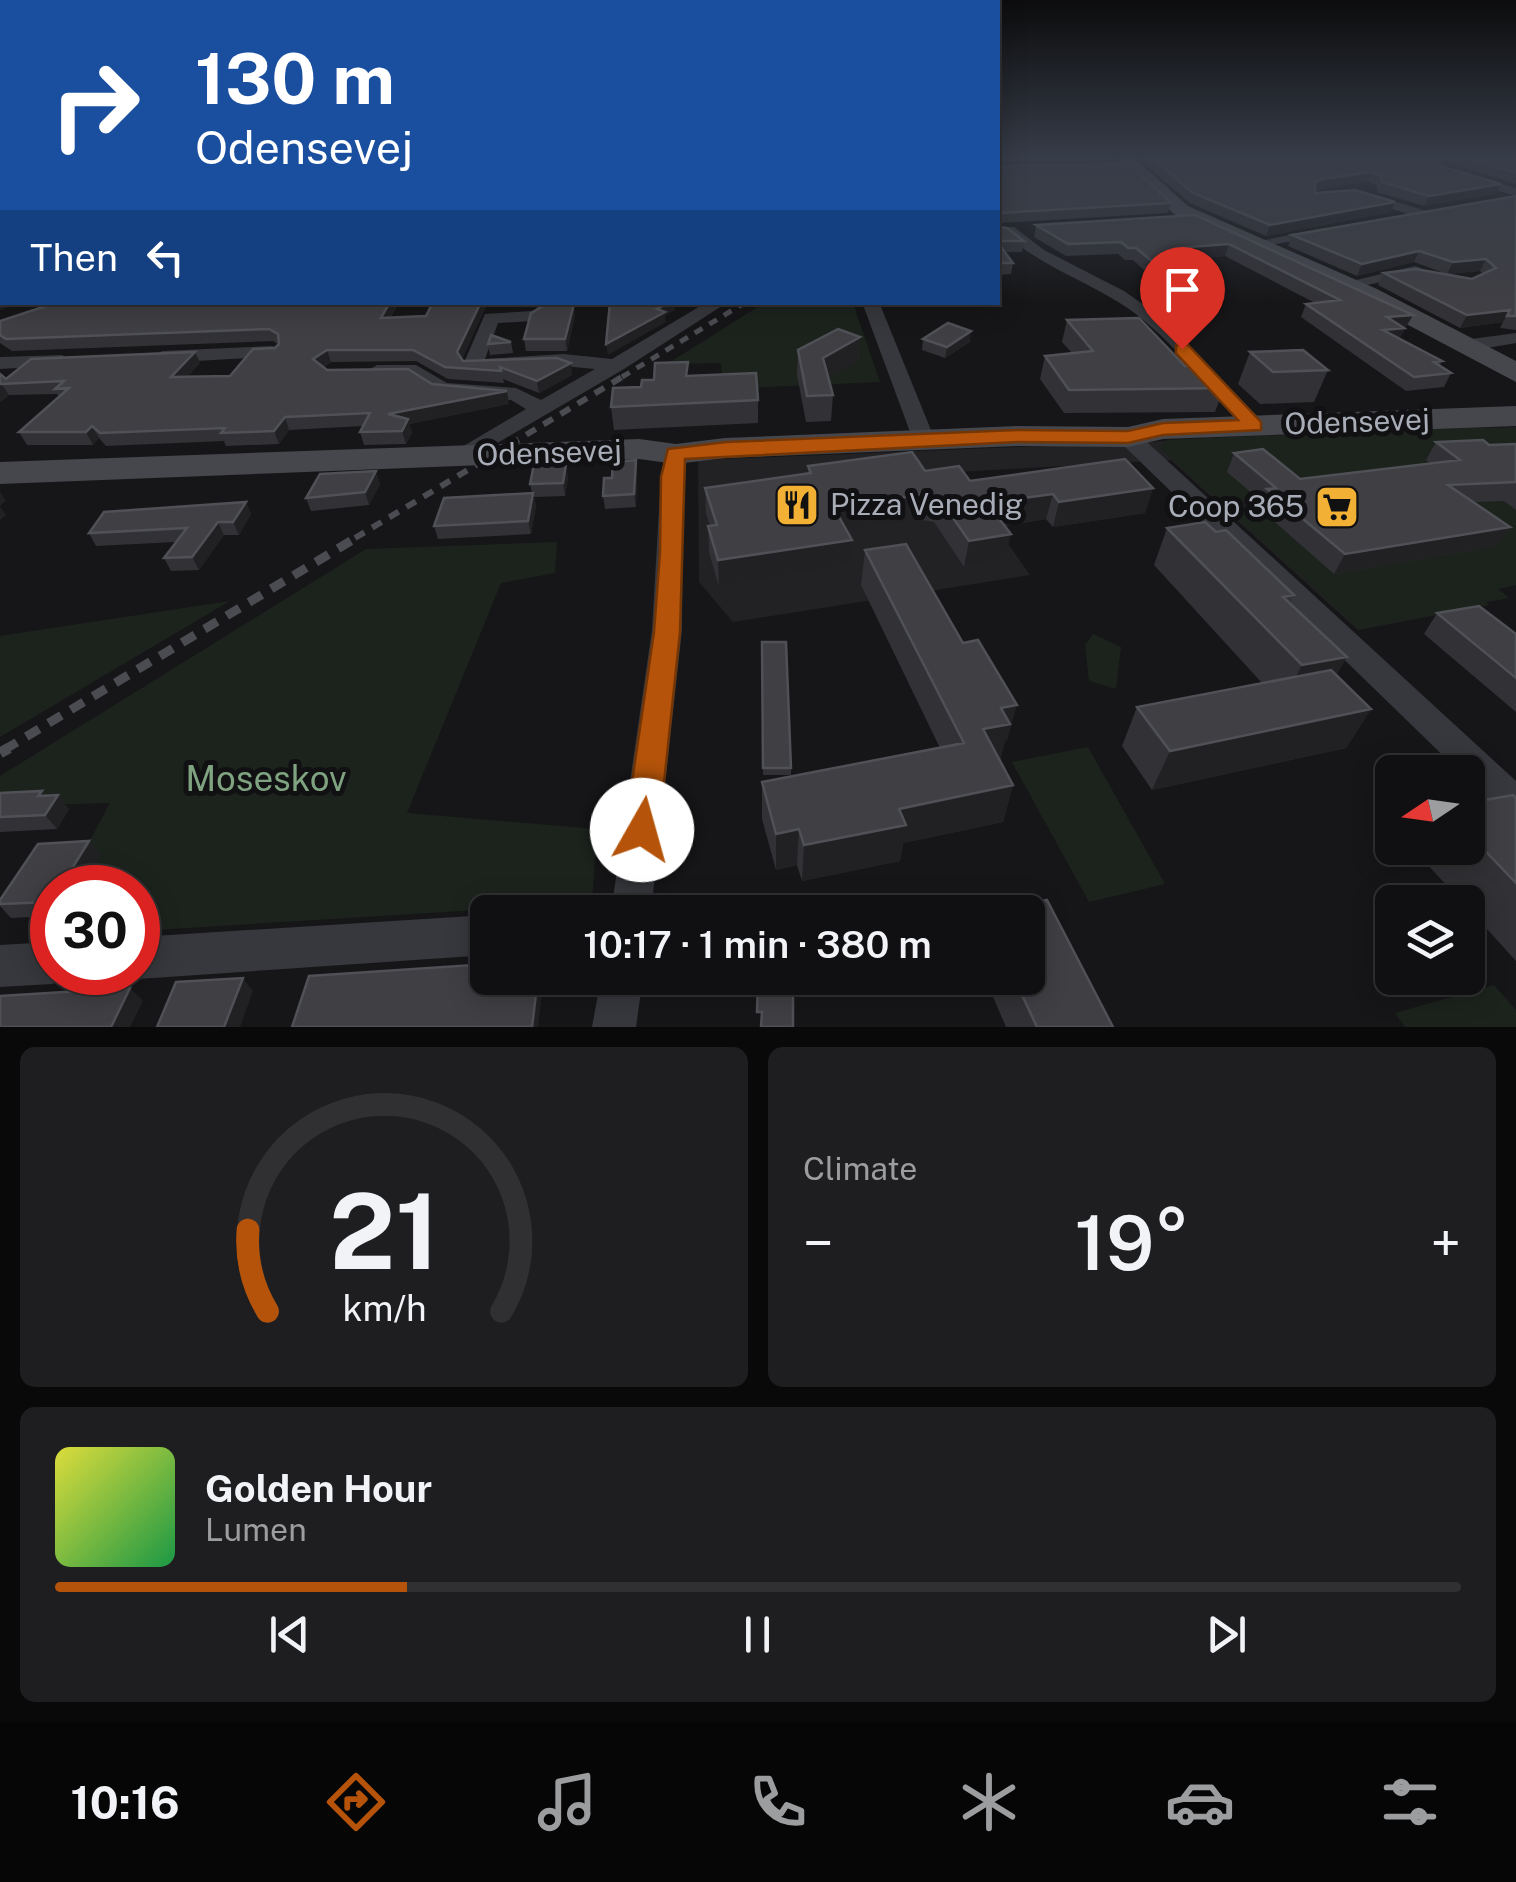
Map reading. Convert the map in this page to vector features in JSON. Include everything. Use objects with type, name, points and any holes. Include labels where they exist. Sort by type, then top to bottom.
[{"type":"street","points":[[1175,206],[1347,284],[1516,373]]},
{"type":"street","points":[[1391,220],[1432,213],[1405,206]]},
{"type":"street","points":[[1159,221],[1197,218]]},
{"type":"street","points":[[1254,244],[1348,228]]},
{"type":"street","points":[[1011,230],[1031,252],[1122,298],[1147,315],[1254,426]]},
{"type":"street","points":[[1347,284],[1415,270],[1430,277]]},
{"type":"street","points":[[462,456],[715,305]]},
{"type":"street","points":[[871,305],[924,440]]},
{"type":"street","points":[[532,316],[491,318],[473,365],[563,360],[617,365]]},
{"type":"street","points":[[1464,346],[1516,338]]},
{"type":"street","points":[[150,357],[238,360],[272,352]]},
{"type":"street","points":[[0,363],[75,360]]},
{"type":"street","points":[[348,372],[416,370],[442,389],[516,394],[541,410]]},
{"type":"street","name":"Odensevej","points":[[0,473],[638,450],[676,454],[924,440],[1128,437],[1163,429],[1516,416]]},
{"type":"street","points":[[1128,437],[1516,804]]},
{"type":"street","points":[[633,895],[667,632],[671,477],[676,454]]},
{"type":"street","points":[[160,957],[470,936]]},
{"type":"street","points":[[0,966],[30,964]]},
{"type":"street","points":[[614,1027],[619,995]]},
{"type":"shaded area","points":[[1516,427],[1516,585],[1498,589],[1509,598],[1358,630],[1171,460],[958,472],[1030,575],[733,622],[699,582],[698,460]]},
{"type":"green space","points":[[761,305],[854,305],[880,382],[723,389],[721,363],[667,364]]},
{"type":"green space","points":[[1516,428],[1516,585],[1498,589],[1509,598],[1486,602],[1489,605],[1359,629],[1160,448],[1166,440]]},
{"type":"green space","name":"Moseskov","points":[[557,542],[555,573],[501,583],[407,813],[597,829],[593,895],[470,895],[470,911],[160,930],[160,865],[77,865],[110,803],[0,806],[0,776],[366,549]]},
{"type":"green space","points":[[230,601],[0,737],[0,636]]},
{"type":"green space","points":[[1093,634],[1121,647],[1116,689],[1089,681],[1085,645]]},
{"type":"green space","points":[[1088,747],[1165,884],[1089,902],[1012,762]]},
{"type":"green space","points":[[1494,985],[1516,1010],[1516,1027],[1405,1027],[1395,1013],[1459,995],[1485,995],[1485,988]]},
{"type":"building","points":[[1000,206],[1121,206],[1000,213]]},
{"type":"building","points":[[1224,206],[1374,206],[1270,225]]},
{"type":"building","points":[[1459,206],[1516,206],[1516,316],[1507,316],[1510,310],[1467,315],[1384,273],[1416,269],[1472,279],[1496,268],[1486,259],[1453,262],[1419,251],[1362,264],[1292,235]]},
{"type":"building","points":[[1195,215],[1413,315],[1387,317],[1404,328],[1383,330],[1442,361],[1434,362],[1451,373],[1414,377],[1306,304],[1340,300],[1229,244],[1177,248],[1203,268],[1161,269],[1136,248],[1121,242],[1068,244],[1036,225]]},
{"type":"building","points":[[1000,227],[1007,228],[1024,241],[1000,241]]},
{"type":"building","points":[[1000,246],[1013,263],[1000,263]]},
{"type":"building","points":[[49,305],[388,305],[381,318],[426,316],[432,305],[480,305],[457,352],[463,361],[557,358],[571,363],[537,381],[500,367],[501,371],[445,367],[413,350],[327,350],[313,359],[327,370],[408,369],[432,384],[507,391],[388,414],[408,419],[402,431],[360,432],[370,413],[285,417],[274,431],[221,433],[225,428],[100,433],[92,426],[86,432],[19,432],[69,388],[55,389],[64,381],[0,384],[0,374],[6,379],[31,359],[195,352],[171,377],[230,376],[253,349],[275,348],[279,344],[278,334],[269,329],[6,339],[0,335],[0,321]]},
{"type":"building","points":[[574,305],[565,339],[524,339],[531,313],[543,306]]},
{"type":"building","points":[[610,305],[664,305],[657,309],[665,312],[606,344]]},
{"type":"building","points":[[1139,318],[1185,366],[1200,365],[1224,388],[1069,390],[1045,356],[1093,351],[1067,320]]},
{"type":"building","points":[[948,323],[971,331],[947,347],[923,339]]},
{"type":"building","points":[[838,329],[860,337],[823,358],[833,395],[807,396],[798,350]]},
{"type":"building","points":[[491,335],[511,342],[488,344]]},
{"type":"building","points":[[1303,350],[1328,370],[1273,372],[1250,352]]},
{"type":"building","points":[[688,362],[686,376],[756,373],[758,400],[611,407],[613,388],[641,387],[642,380],[654,380],[655,363]]},
{"type":"building","points":[[1483,440],[1489,445],[1516,444],[1516,482],[1448,485],[1510,527],[1345,554],[1267,489],[1276,488],[1234,453],[1263,449],[1300,479],[1460,460],[1436,442]]},
{"type":"building","points":[[912,452],[925,471],[959,466],[970,481],[1125,459],[1153,488],[1059,502],[1053,494],[987,503],[1011,534],[969,541],[938,496],[926,494],[834,508],[852,540],[718,560],[708,526],[717,525],[705,488],[811,473],[808,466]]},
{"type":"building","points":[[636,460],[634,494],[603,496],[604,478],[612,478],[613,462]]},
{"type":"building","points":[[540,464],[566,464],[563,483],[530,484],[533,469]]},
{"type":"building","points":[[376,471],[365,492],[306,498],[320,474]]},
{"type":"building","points":[[533,493],[528,521],[434,526],[444,498]]},
{"type":"building","points":[[246,502],[233,522],[218,522],[192,557],[164,558],[187,528],[89,533],[104,512]]},
{"type":"building","points":[[1205,522],[1216,532],[1226,530],[1294,595],[1283,597],[1347,657],[1302,665],[1167,528]]},
{"type":"building","points":[[906,544],[963,643],[978,640],[1017,705],[1001,708],[1010,724],[983,729],[1013,785],[899,809],[906,825],[804,845],[799,829],[776,834],[762,782],[964,743],[865,550]]},
{"type":"building","points":[[1479,606],[1516,634],[1516,678],[1437,613]]},
{"type":"building","points":[[762,642],[786,642],[791,768],[763,768]]},
{"type":"building","points":[[1331,670],[1371,709],[1170,751],[1137,707]]},
{"type":"building","points":[[42,791],[38,796],[58,795],[45,815],[0,817],[0,793]]},
{"type":"building","points":[[1513,795],[1516,798],[1516,883],[1485,851],[1485,800]]},
{"type":"building","points":[[89,841],[74,865],[30,865],[30,903],[0,904],[0,900],[38,844]]},
{"type":"building","points":[[1045,900],[1113,1027],[1037,1027],[1022,995],[1045,995]]},
{"type":"building","points":[[470,965],[470,995],[536,995],[532,1027],[292,1027],[309,976]]},
{"type":"building","points":[[243,978],[224,1027],[157,1027],[176,982]]},
{"type":"building","points":[[127,995],[111,1027],[0,1027],[0,996]]},
{"type":"building","points":[[758,995],[793,995],[793,1027],[761,1027],[762,1012],[757,1012]]},
{"type":"railway","points":[[622,377],[741,305]]},
{"type":"railway","points":[[355,538],[627,374]]},
{"type":"railway","points":[[4,750],[359,536]]},
{"type":"railway","points":[[0,753],[9,748]]},
{"type":"place","name":"Pizza Venedig","points":[[797,505]]},
{"type":"place","name":"Coop 365","points":[[1337,507]]},
{"type":"route","points":[[642,830],[667,632],[671,477],[676,454],[726,448],[1017,436],[1128,437],[1163,429],[1254,426],[1182,349]]}]
